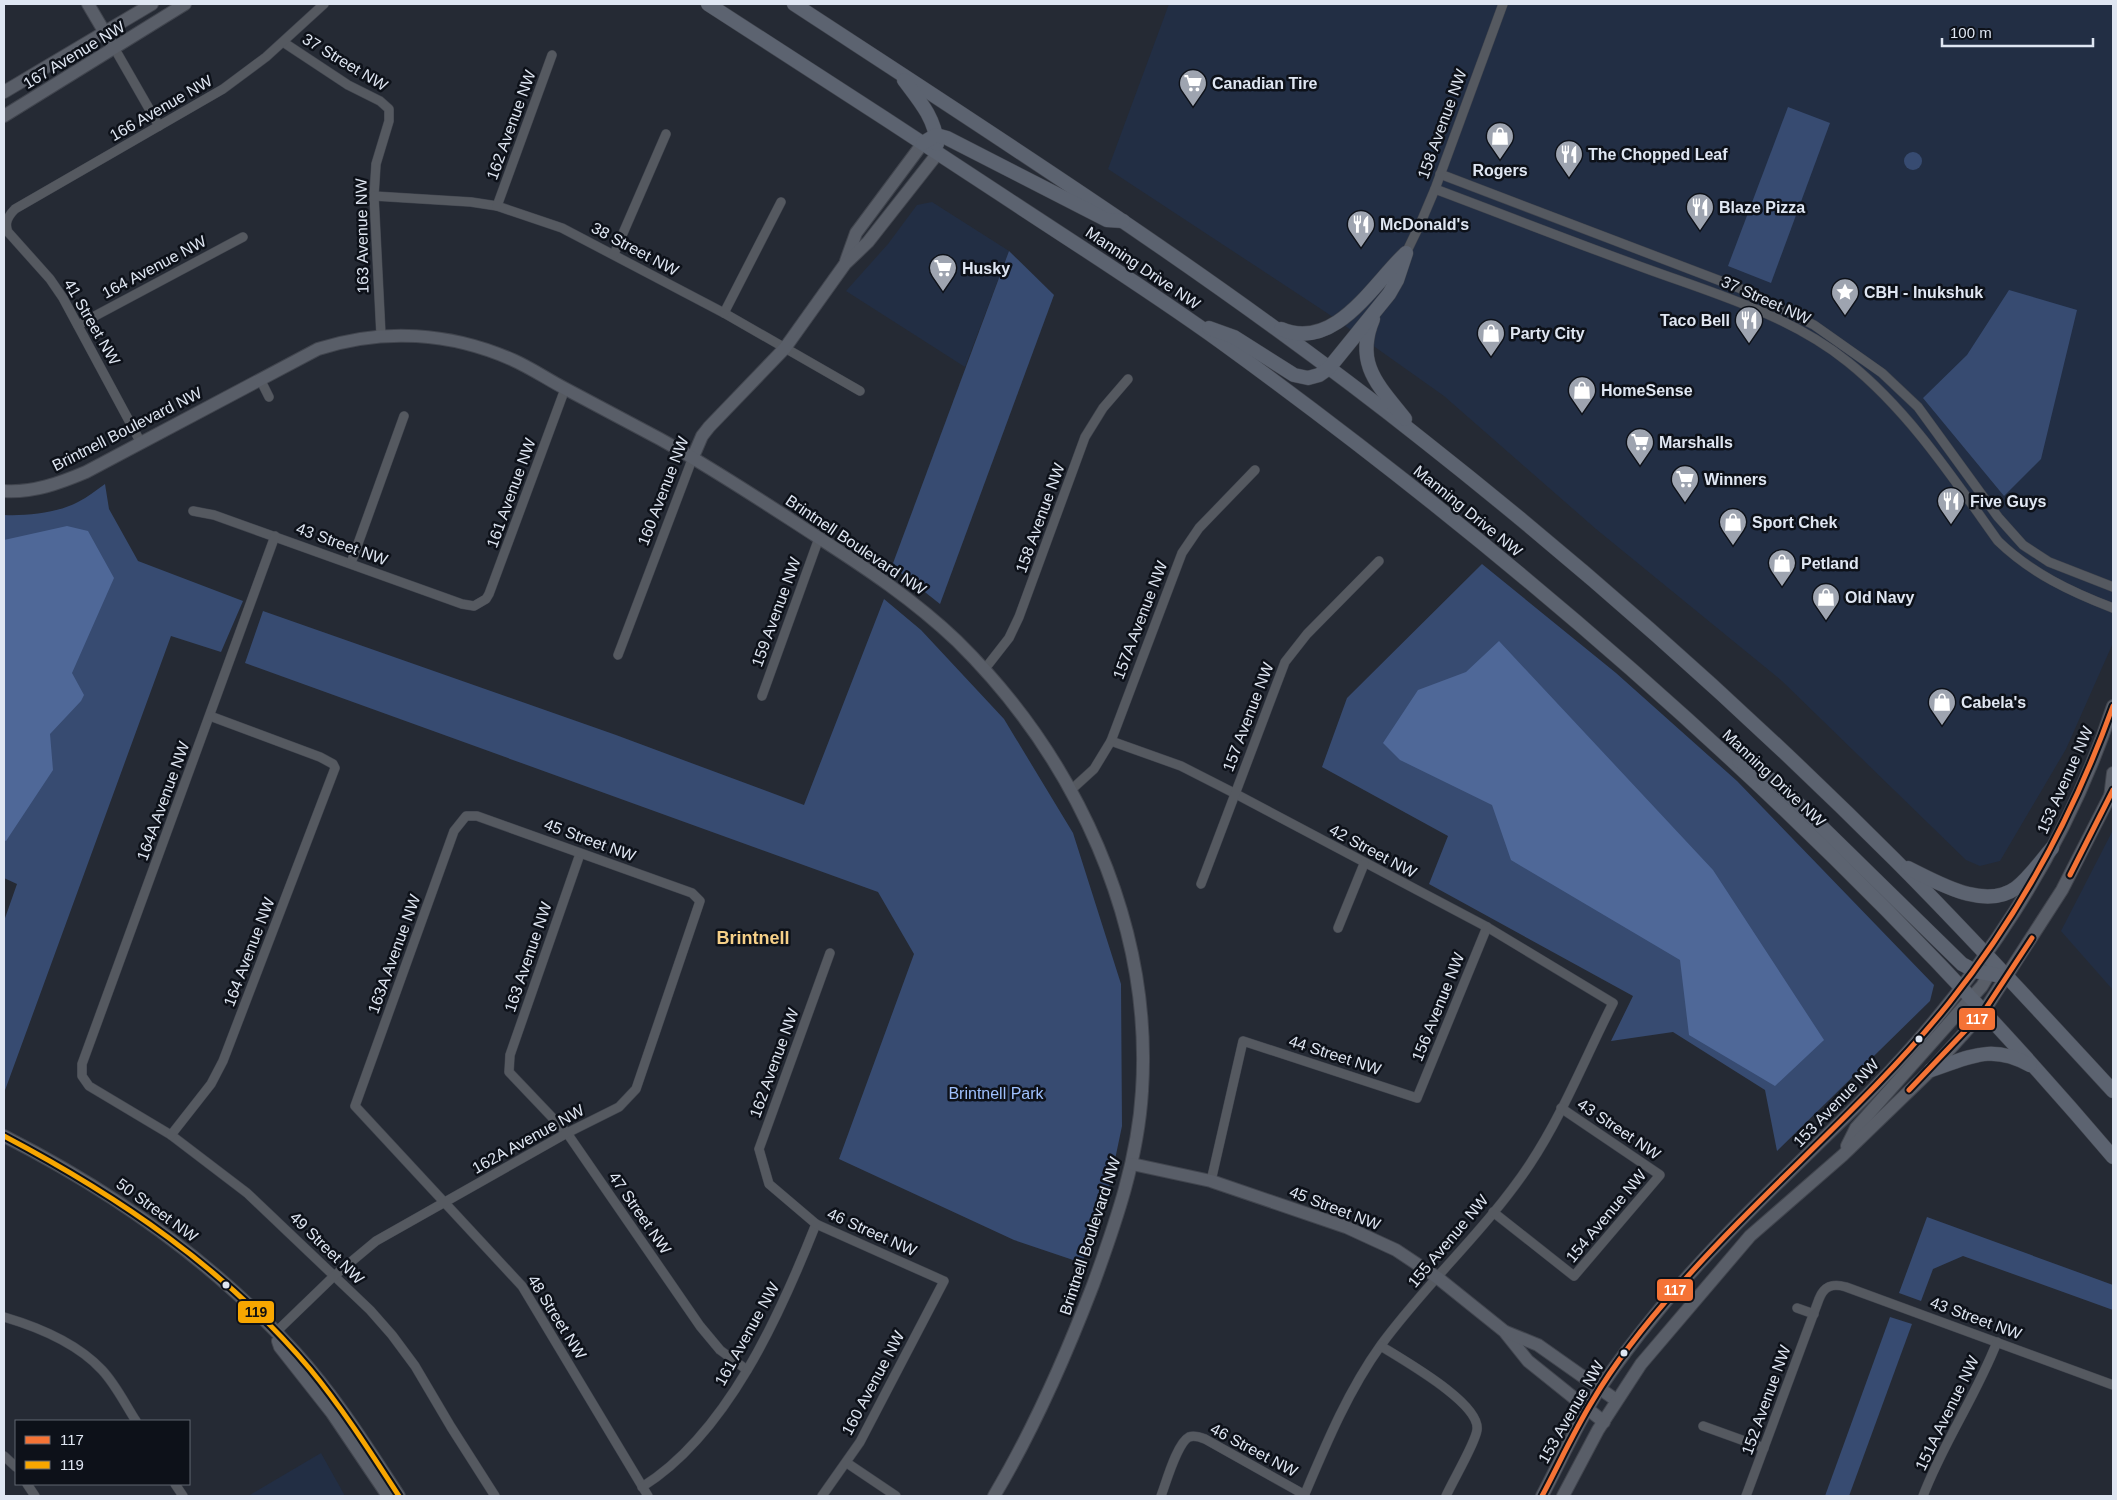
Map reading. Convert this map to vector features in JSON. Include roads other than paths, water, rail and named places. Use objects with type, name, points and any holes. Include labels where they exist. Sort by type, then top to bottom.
[{"type":"main road","points":[[88,4],[111,42]]},
{"type":"main road","name":"167 Avenue NW","points":[[4,116],[111,42],[152,4]]},
{"type":"main road","name":"167 Avenue NW","points":[[4,92],[111,42],[185,4]]},
{"type":"main road","name":"Manning Drive NW","points":[[708,4],[923,143],[1190,320],[1357,445],[1556,606],[1792,818],[1984,1010],[2113,1157]]},
{"type":"main road","name":"Manning Drive NW","points":[[794,4],[1124,221],[1270,324],[1420,437],[1580,568],[1681,657],[1898,864],[2113,1091]]},
{"type":"main road","points":[[895,70],[926,108],[936,135],[938,153]]},
{"type":"main road","points":[[923,143],[936,135]]},
{"type":"main road","points":[[936,135],[1107,220],[1124,221]]},
{"type":"main road","name":"160 Avenue NW","points":[[845,264],[856,233],[923,143]]},
{"type":"main road","name":"160 Avenue NW","points":[[693,457],[702,436],[709,426],[785,348],[845,264],[868,242],[938,153]]},
{"type":"main road","points":[[1190,320],[1234,337],[1294,375],[1308,378],[1319,375],[1329,368],[1378,309],[1397,280],[1406,253]]},
{"type":"main road","points":[[1270,324],[1290,332],[1303,333],[1329,328],[1357,308],[1386,272],[1406,253]]},
{"type":"main road","points":[[1378,309],[1368,336],[1367,361],[1372,376],[1420,437]]},
{"type":"main road","name":"Brintnell Boulevard NW","points":[[4,492],[36,489],[63,482],[318,350],[350,340],[381,335],[412,335],[466,344],[515,361],[693,457],[902,594],[936,622],[984,670],[1034,730],[1071,790],[1092,833],[1121,911],[1137,989],[1143,1068],[1140,1115],[1132,1164],[1108,1243],[1057,1376],[1017,1456],[994,1496]]},
{"type":"main road","name":"153 Avenue NW","points":[[1542,1496],[1600,1388],[1655,1314],[1695,1269],[1967,993],[1974,971],[1986,956],[2052,848],[2082,784],[2113,706]]},
{"type":"main road","points":[[1715,747],[1777,783],[1954,957],[1974,971],[2007,977]]},
{"type":"main road","points":[[2112,794],[2113,773]]},
{"type":"main road","name":"153 Avenue NW","points":[[1563,1496],[1616,1400],[1641,1364],[1750,1236],[1843,1154],[1930,1070],[1984,1010],[2062,890],[2112,794]]},
{"type":"main road","points":[[1898,864],[1949,888],[1984,897],[2000,895],[2017,887],[2052,848]]},
{"type":"main road","points":[[1986,956],[1989,974]]},
{"type":"main road","points":[[1843,1154],[1856,1128],[1967,993],[1989,974]]},
{"type":"main road","points":[[1930,1070],[1980,1054],[1997,1053],[2029,1065],[2050,1083]]},
{"type":"main road","name":"50 Street NW","points":[[4,1136],[88,1181],[141,1216],[204,1266],[296,1353],[340,1409],[399,1496]]},
{"type":"main road","name":"45 Street NW","points":[[1132,1164],[1211,1181],[1362,1233],[1396,1250],[1438,1278],[1504,1331],[1528,1361],[1604,1422]]},
{"type":"main road","name":"45 Street NW","points":[[1504,1331],[1538,1345],[1616,1400]]},
{"type":"main road","name":"50 Street NW","points":[[276,1333],[280,1347],[332,1413],[388,1496]]},
{"type":"street","name":"166 Avenue NW","points":[[6,224],[15,210],[223,89],[283,42],[324,4]]},
{"type":"street","name":"158 Avenue NW","points":[[1406,253],[1422,222],[1435,189],[1503,4]]},
{"type":"street","points":[[111,42],[159,126]]},
{"type":"street","name":"37 Street NW","points":[[283,42],[348,85],[380,100],[389,109]]},
{"type":"street","name":"162 Avenue NW","points":[[497,206],[552,55]]},
{"type":"street","name":"163 Avenue NW","points":[[381,335],[374,196],[376,164],[389,121],[389,109]]},
{"type":"street","points":[[614,254],[666,134]]},
{"type":"street","name":"37 Street NW","points":[[1440,174],[1740,288],[1814,325],[1882,373],[1918,407],[1998,517],[2023,545],[2050,562],[2113,587]]},
{"type":"street","name":"37 Street NW","points":[[1435,189],[1753,308],[1808,334],[1847,361],[1882,391],[1916,430],[1998,542],[2012,555],[2026,566],[2063,586],[2113,608]]},
{"type":"street","name":"38 Street NW","points":[[374,196],[471,202],[497,206],[562,228],[724,313],[860,391]]},
{"type":"street","points":[[724,313],[781,202]]},
{"type":"street","name":"41 Street NW","points":[[6,224],[11,238],[50,279],[78,325],[141,443]]},
{"type":"street","name":"164 Avenue NW","points":[[78,325],[243,236]]},
{"type":"street","points":[[260,379],[269,397]]},
{"type":"street","name":"158 Avenue NW","points":[[984,670],[1006,643],[1019,618],[1086,437],[1103,408],[1128,379]]},
{"type":"street","name":"161 Avenue NW","points":[[480,604],[489,594],[566,389]]},
{"type":"street","points":[[351,563],[404,416]]},
{"type":"street","name":"160 Avenue NW","points":[[618,655],[693,457]]},
{"type":"street","name":"157A Avenue NW","points":[[1071,790],[1094,769],[1111,741],[1182,553],[1199,528],[1255,470]]},
{"type":"street","name":"43 Street NW","points":[[193,511],[214,515],[275,536],[462,604],[474,606],[480,604]]},
{"type":"street","name":"164A Avenue NW","points":[[82,1076],[82,1064],[275,536]]},
{"type":"street","name":"159 Avenue NW","points":[[762,696],[819,538]]},
{"type":"street","name":"157 Avenue NW","points":[[1201,884],[1285,662],[1307,634],[1379,561]]},
{"type":"street","name":"164 Avenue NW","points":[[171,1135],[211,1084],[223,1061],[335,768],[320,757],[210,716]]},
{"type":"street","name":"42 Street NW","points":[[1111,741],[1181,766],[1234,793],[1364,864],[1487,927],[1613,1003]]},
{"type":"street","name":"45 Street NW","points":[[466,816],[477,816],[692,893],[700,901]]},
{"type":"street","name":"163A Avenue NW","points":[[355,1106],[454,831],[466,816]]},
{"type":"street","name":"163 Avenue NW","points":[[510,1072],[510,1055],[580,854]]},
{"type":"street","points":[[1338,928],[1364,864]]},
{"type":"street","name":"162A Avenue NW","points":[[276,1333],[334,1276],[376,1241],[567,1133],[619,1107],[636,1089],[700,901]]},
{"type":"street","name":"156 Avenue NW","points":[[1417,1098],[1487,927]]},
{"type":"street","name":"162 Avenue NW","points":[[770,1184],[759,1148],[830,953]]},
{"type":"street","name":"155 Avenue NW","points":[[1304,1495],[1343,1408],[1380,1346],[1493,1212],[1530,1164],[1561,1108],[1613,1003]]},
{"type":"street","name":"44 Street NW","points":[[1211,1181],[1242,1041],[1417,1098]]},
{"type":"street","name":"47 Street NW","points":[[510,1072],[567,1133],[700,1326],[720,1350],[747,1370]]},
{"type":"street","name":"49 Street NW","points":[[82,1076],[93,1089],[171,1135],[247,1192],[384,1324],[408,1354],[495,1496]]},
{"type":"street","name":"48 Street NW","points":[[355,1106],[522,1286],[648,1496]]},
{"type":"street","name":"43 Street NW","points":[[1561,1108],[1660,1175]]},
{"type":"street","name":"154 Avenue NW","points":[[1493,1212],[1574,1276],[1660,1175]]},
{"type":"street","name":"46 Street NW","points":[[770,1184],[816,1224],[944,1280]]},
{"type":"street","name":"161 Avenue NW","points":[[642,1487],[665,1473],[684,1456],[709,1425],[747,1370],[795,1278],[816,1224]]},
{"type":"street","name":"160 Avenue NW","points":[[822,1496],[847,1463],[888,1392],[944,1280]]},
{"type":"street","name":"43 Street NW","points":[[1827,1287],[1833,1285],[1846,1287],[2113,1385]]},
{"type":"street","name":"152 Avenue NW","points":[[1746,1496],[1821,1294],[1827,1287]]},
{"type":"street","points":[[1798,1308],[1814,1314]]},
{"type":"street","points":[[4,1318],[58,1339],[92,1360],[112,1382],[135,1420]]},
{"type":"street","name":"151A Avenue NW","points":[[1923,1496],[1938,1460],[1981,1380],[1997,1342]]},
{"type":"street","points":[[1380,1346],[1439,1384],[1470,1410],[1477,1424],[1475,1437],[1446,1496]]},
{"type":"street","points":[[1703,1426],[1764,1448]]},
{"type":"street","name":"46 Street NW","points":[[1162,1496],[1181,1446],[1188,1437],[1205,1440],[1304,1495]]},
{"type":"street","points":[[4,1456],[15,1466]]},
{"type":"street","points":[[847,1463],[896,1496]]},
{"type":"street","points":[[28,1485],[35,1496]]},
{"type":"street","points":[[176,1485],[183,1496]]},
{"type":"place","name":"Canadian Tire","points":[[1193,107]]},
{"type":"place","name":"Rogers","points":[[1500,160]]},
{"type":"place","name":"The Chopped Leaf","points":[[1569,178]]},
{"type":"place","name":"Blaze Pizza","points":[[1700,231]]},
{"type":"place","name":"McDonald's","points":[[1361,248]]},
{"type":"place","name":"Husky","points":[[943,292]]},
{"type":"place","name":"CBH - Inukshuk","points":[[1845,316]]},
{"type":"place","name":"Taco Bell","points":[[1749,344]]},
{"type":"place","name":"Party City","points":[[1491,357]]},
{"type":"place","name":"HomeSense","points":[[1582,414]]},
{"type":"place","name":"Marshalls","points":[[1640,466]]},
{"type":"place","name":"Winners","points":[[1685,503]]},
{"type":"place","name":"Five Guys","points":[[1951,525]]},
{"type":"place","name":"Sport Chek","points":[[1733,546]]},
{"type":"place","name":"Petland","points":[[1782,587]]},
{"type":"place","name":"Old Navy","points":[[1826,621]]},
{"type":"place","name":"Cabela's","points":[[1942,726]]},
{"type":"district","name":"Brintnell","points":[[753,938]]},
{"type":"park label","name":"Brintnell Park","points":[[996,1093]]}]
